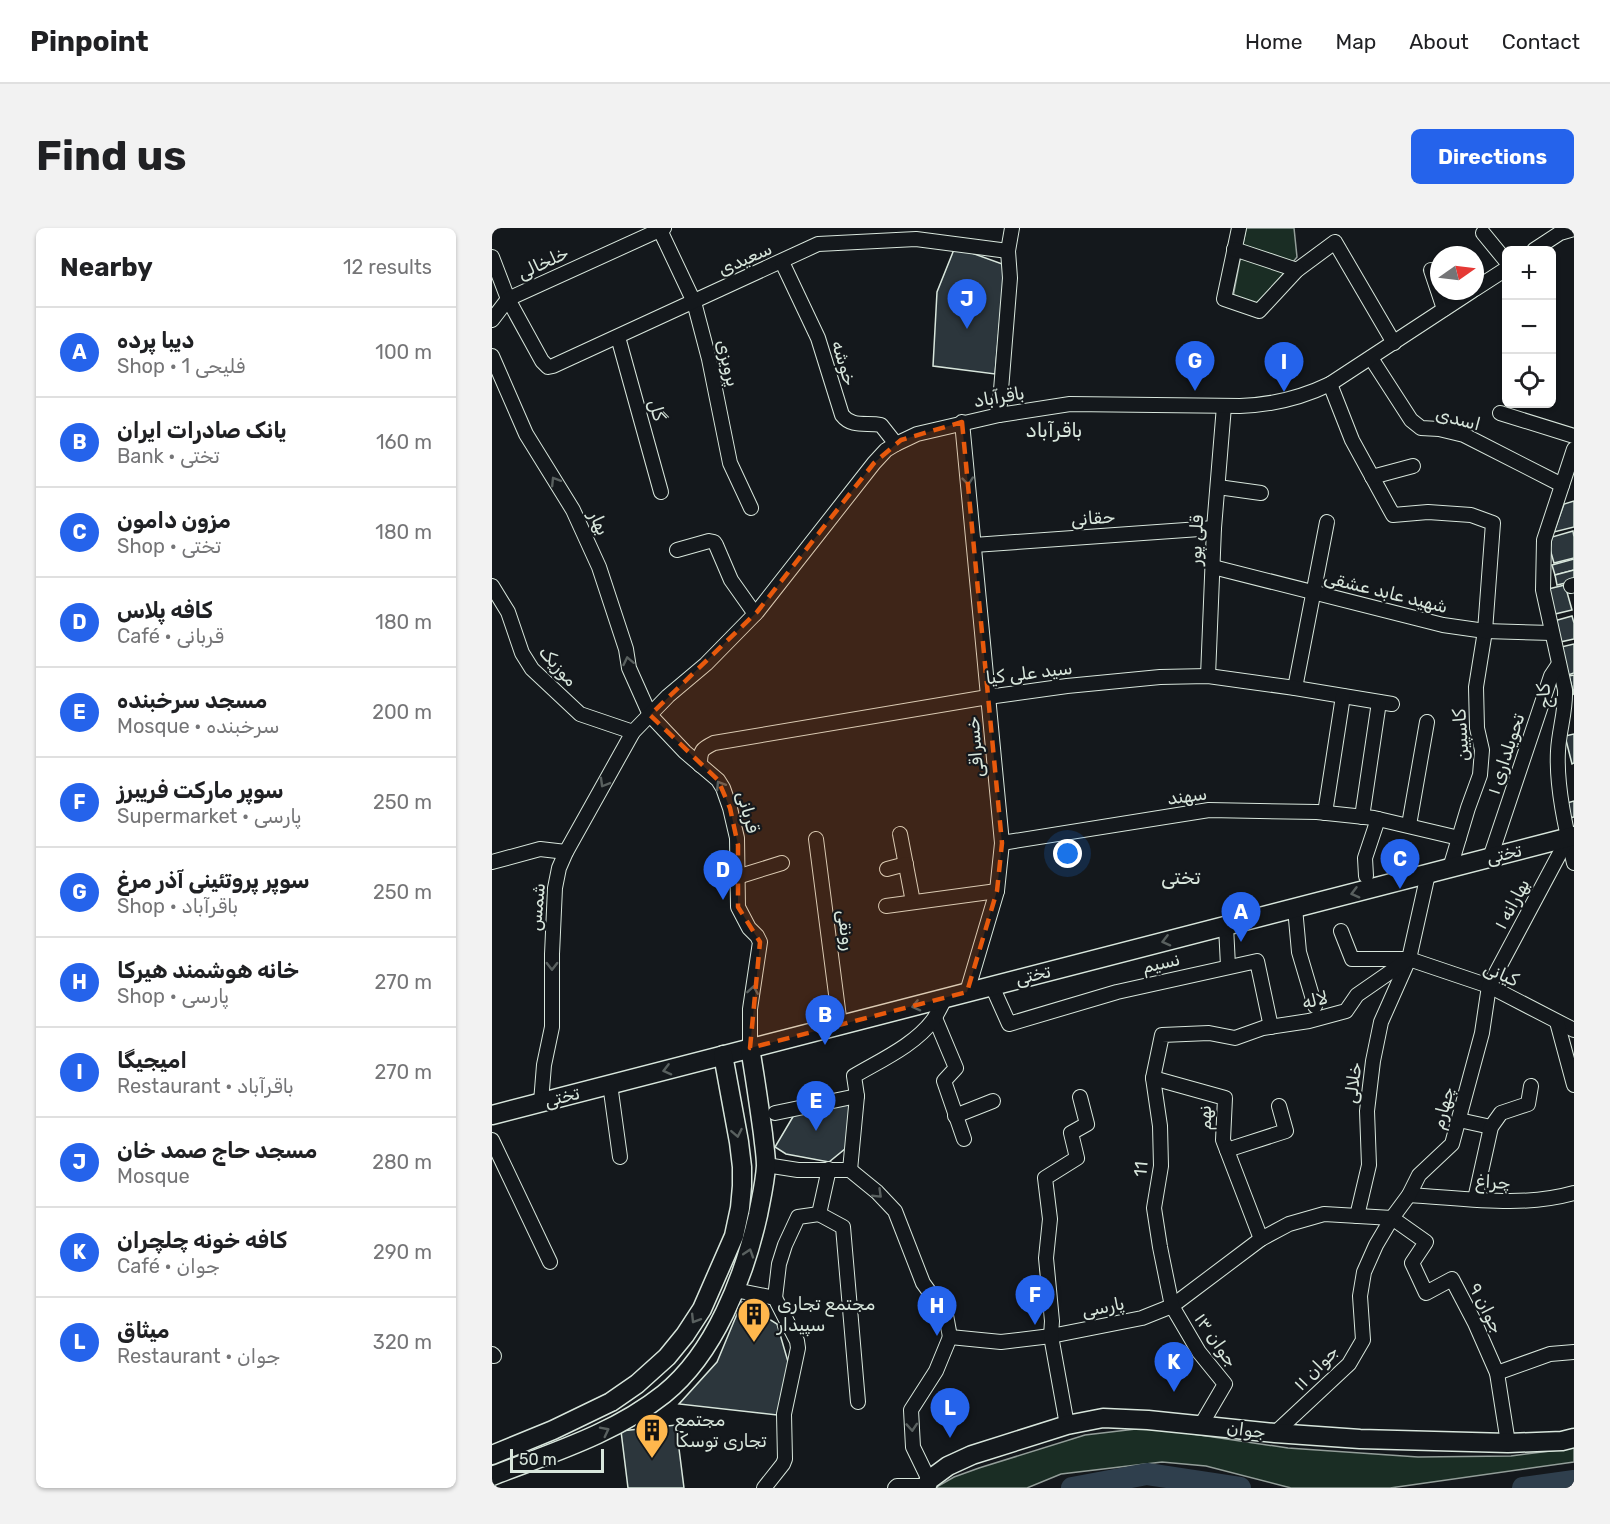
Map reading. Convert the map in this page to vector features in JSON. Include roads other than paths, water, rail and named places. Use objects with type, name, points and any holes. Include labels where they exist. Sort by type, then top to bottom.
[{"type":"main road","name":"تختی","points":[[492,1115],[1571,837]]},
{"type":"main road","points":[[492,1476],[585,1441],[638,1412],[665,1393],[684,1375],[702,1352],[735,1290],[751,1245],[761,1202],[766,1166],[765,1148],[750,1048]]},
{"type":"main road","points":[[492,1455],[553,1430],[611,1402],[645,1377],[667,1357],[702,1309],[734,1236],[740,1208],[742,1167],[723,1055]]},
{"type":"main road","points":[[732,1102],[734,1093],[741,1087],[751,1088],[758,1095]]},
{"type":"main road","name":"جوان","points":[[927,1485],[948,1466],[972,1455],[1067,1425],[1103,1418],[1360,1439],[1508,1443],[1562,1441],[1574,1438]]},
{"type":"street","points":[[999,415],[1010,278],[1008,251],[1012,228]]},
{"type":"street","points":[[1239,228],[1224,298],[1259,311],[1297,270],[1335,242],[1394,343]]},
{"type":"street","name":"خلخالی","points":[[508,299],[661,229]]},
{"type":"street","name":"پرویزی","points":[[661,229],[694,302],[709,358],[730,463],[751,508]]},
{"type":"street","points":[[1539,246],[1561,230],[1574,229]]},
{"type":"street","points":[[1483,233],[1502,256]]},
{"type":"street","name":"سعیدی","points":[[508,299],[548,367],[818,244],[916,239],[947,235],[1008,251]]},
{"type":"street","points":[[1234,249],[1297,270]]},
{"type":"street","points":[[492,257],[508,299],[492,320]]},
{"type":"street","name":"خوشه","points":[[782,261],[818,338],[842,415],[852,423],[881,425],[896,444]]},
{"type":"street","name":"باقرآباد","points":[[1484,283],[1502,272]]},
{"type":"street","points":[[1441,300],[1444,309]]},
{"type":"street","name":"باقرآباد","points":[[633,732],[668,696],[706,664],[755,614],[874,463],[886,450],[896,444],[917,434],[962,423],[1070,404],[1266,405],[1316,391],[1330,384],[1458,300]]},
{"type":"street","name":"گل","points":[[618,337],[661,492]]},
{"type":"street","name":"بهار","points":[[492,356],[526,434],[573,510],[599,567],[626,649],[629,668],[650,715]]},
{"type":"street","name":"اسدی","points":[[1371,358],[1411,420],[1421,428],[1439,429],[1464,435],[1562,485]]},
{"type":"street","points":[[1330,384],[1352,440],[1372,477],[1413,466]]},
{"type":"street","name":"قلی پور","points":[[1208,676],[1214,528],[1224,406]]},
{"type":"street","points":[[1500,413],[1574,436]]},
{"type":"street","name":"خسراقی","points":[[962,423],[1002,843],[997,891],[967,992]]},
{"type":"street","name":"کاج","points":[[1574,449],[1544,540],[1543,590],[1565,690],[1566,701],[1558,750],[1560,784],[1574,863]]},
{"type":"street","name":"کاسپین","points":[[1372,477],[1393,515],[1428,512],[1471,515],[1493,523],[1485,631],[1476,687],[1477,728],[1482,750],[1480,775],[1450,868]]},
{"type":"street","points":[[1218,487],[1261,493]]},
{"type":"street","points":[[1295,688],[1327,522]]},
{"type":"street","name":"حقانی","points":[[974,545],[1214,528]]},
{"type":"street","points":[[677,550],[709,541],[714,542],[731,580],[755,614]]},
{"type":"street","name":"شهید عابد عشقی","points":[[1213,567],[1443,625],[1485,631],[1552,633]]},
{"type":"street","name":"موزیک","points":[[492,586],[508,612],[522,653],[532,669],[580,714],[633,732]]},
{"type":"street","name":"تحویلداری ۱","points":[[1490,858],[1551,676],[1559,664]]},
{"type":"street","name":"سید علی کیا","points":[[700,765],[700,755],[704,748],[714,742],[988,696],[1160,677],[1208,676],[1385,703],[1362,817]]},
{"type":"street","points":[[1325,813],[1343,696]]},
{"type":"street","name":"قربانی","points":[[650,715],[685,752],[718,780],[730,808],[738,845],[738,907],[748,928],[760,942],[750,1009],[750,1048]]},
{"type":"street","points":[[1409,825],[1427,722]]},
{"type":"street","name":"شمس","points":[[541,1102],[544,1065],[552,1027],[552,954],[555,888],[559,868],[633,732]]},
{"type":"street","name":"سهند","points":[[1002,843],[1209,810],[1325,813],[1362,817],[1409,825],[1459,838]]},
{"type":"street","points":[[1366,876],[1365,858],[1378,819]]},
{"type":"street","points":[[900,834],[913,903]]},
{"type":"street","name":"بهارانه ۱","points":[[1489,986],[1571,837]]},
{"type":"street","name":"رونقی","points":[[816,839],[840,1025]]},
{"type":"street","points":[[495,857],[540,849],[566,852]]},
{"type":"street","points":[[737,877],[782,863]]},
{"type":"street","points":[[887,868],[906,864]]},
{"type":"street","points":[[1409,959],[1428,874]]},
{"type":"street","points":[[886,906],[997,891]]},
{"type":"street","points":[[1295,908],[1299,952],[1316,1006]]},
{"type":"street","points":[[1226,926],[1228,966]]},
{"type":"street","name":"کیانی","points":[[1341,931],[1352,959],[1409,959],[1489,986],[1574,1030]]},
{"type":"street","name":"لاله","points":[[1162,1035],[1209,1033],[1235,1038],[1263,1028],[1309,1022],[1346,1011],[1357,995],[1409,959]]},
{"type":"street","name":"خلالی","points":[[1357,1216],[1370,1165],[1367,1111],[1373,1061],[1381,1022],[1409,959]]},
{"type":"street","name":"نسیم","points":[[992,986],[1009,1024],[1117,992],[1257,961],[1271,1027]]},
{"type":"street","name":"چهارم","points":[[1392,1218],[1409,1195],[1419,1175],[1452,1144],[1482,1033],[1489,986]]},
{"type":"street","points":[[850,1170],[857,1096],[854,1076],[902,1048],[924,1030],[935,1018],[945,998]]},
{"type":"street","points":[[935,1018],[956,1068],[944,1081],[964,1139]]},
{"type":"street","points":[[1557,1022],[1574,1085]]},
{"type":"street","name":"11","points":[[1162,1035],[1153,1078],[1160,1126],[1161,1167],[1154,1208],[1172,1306]]},
{"type":"street","name":"نهم","points":[[1153,1078],[1225,1098],[1223,1140],[1261,1239]]},
{"type":"street","points":[[610,1084],[620,1157]]},
{"type":"street","points":[[1475,1199],[1491,1127],[1501,1113],[1528,1104],[1531,1086]]},
{"type":"street","points":[[776,1113],[857,1096]]},
{"type":"street","points":[[1067,1425],[1051,1336],[1052,1321],[1046,1258],[1050,1219],[1045,1178],[1077,1158],[1071,1133],[1087,1124],[1080,1097]]},
{"type":"street","points":[[956,1116],[993,1101]]},
{"type":"street","points":[[1227,1150],[1286,1131],[1279,1106]]},
{"type":"street","points":[[1459,1120],[1491,1127]]},
{"type":"street","points":[[492,1140],[550,1262]]},
{"type":"street","points":[[766,1166],[798,1170],[850,1170],[895,1211],[923,1283],[946,1315],[950,1337],[936,1371],[911,1410],[913,1447],[927,1485],[897,1486],[896,1488]]},
{"type":"street","points":[[819,1214],[829,1169]]},
{"type":"street","name":"چراغ","points":[[1409,1195],[1517,1201],[1562,1196],[1574,1192]]},
{"type":"street","points":[[764,1488],[783,1464],[784,1414],[798,1348],[795,1335],[775,1298],[784,1245],[798,1217],[819,1214],[843,1227],[858,1402]]},
{"type":"street","name":"پارسی","points":[[950,1337],[1001,1342],[1051,1336],[1142,1318],[1172,1306],[1261,1239],[1288,1224],[1324,1214],[1392,1218]]},
{"type":"street","name":"جوان ۱۱","points":[[1275,1433],[1350,1364],[1363,1340],[1360,1296],[1364,1272],[1392,1218]]},
{"type":"street","name":"جوان ۹","points":[[1392,1218],[1426,1242],[1412,1263],[1426,1293],[1452,1279],[1475,1323],[1497,1373],[1508,1443]]},
{"type":"street","points":[[735,1290],[775,1298]]},
{"type":"street","name":"جوان ۱۳","points":[[1172,1306],[1199,1352],[1225,1384],[1201,1425]]},
{"type":"street","points":[[1497,1373],[1550,1354],[1574,1352]]},
{"type":"waterway","points":[[1072,1488],[1147,1474],[1240,1488]]},
{"type":"waterway","points":[[1523,1488],[1574,1481]]},
{"type":"place","name":"مسجد حاج صمد خان","points":[[967,329]]},
{"type":"place","name":"سوپر پروتئینی آذر مرغ","points":[[1195,391]]},
{"type":"place","name":"امیجیگا","points":[[1284,392]]},
{"type":"place","name":"مزون دامون","points":[[1400,889]]},
{"type":"place","name":"کافه پلاس","points":[[723,900]]},
{"type":"place","name":"دیبا پرده","points":[[1241,942]]},
{"type":"place","name":"یانک صادرات ایران","points":[[825,1045]]},
{"type":"place","name":"مسجد سرخبنده","points":[[816,1131]]},
{"type":"place","name":"سوپر مارکت فریبرز","points":[[1035,1325]]},
{"type":"place","name":"خانه هوشمند هیرکا","points":[[937,1336]]},
{"type":"place","name":"مجتمع تجاری سپیدار","points":[[754,1343]]},
{"type":"place","name":"کافه خونه چلچران","points":[[1174,1392]]},
{"type":"place","name":"میثاق","points":[[950,1438]]},
{"type":"place","name":"مجتمع تجاری توسکا","points":[[652,1459]]},
{"type":"district","name":"باقرآباد","points":[[1054,430]]},
{"type":"district","name":"تختی","points":[[1181,877]]}]
